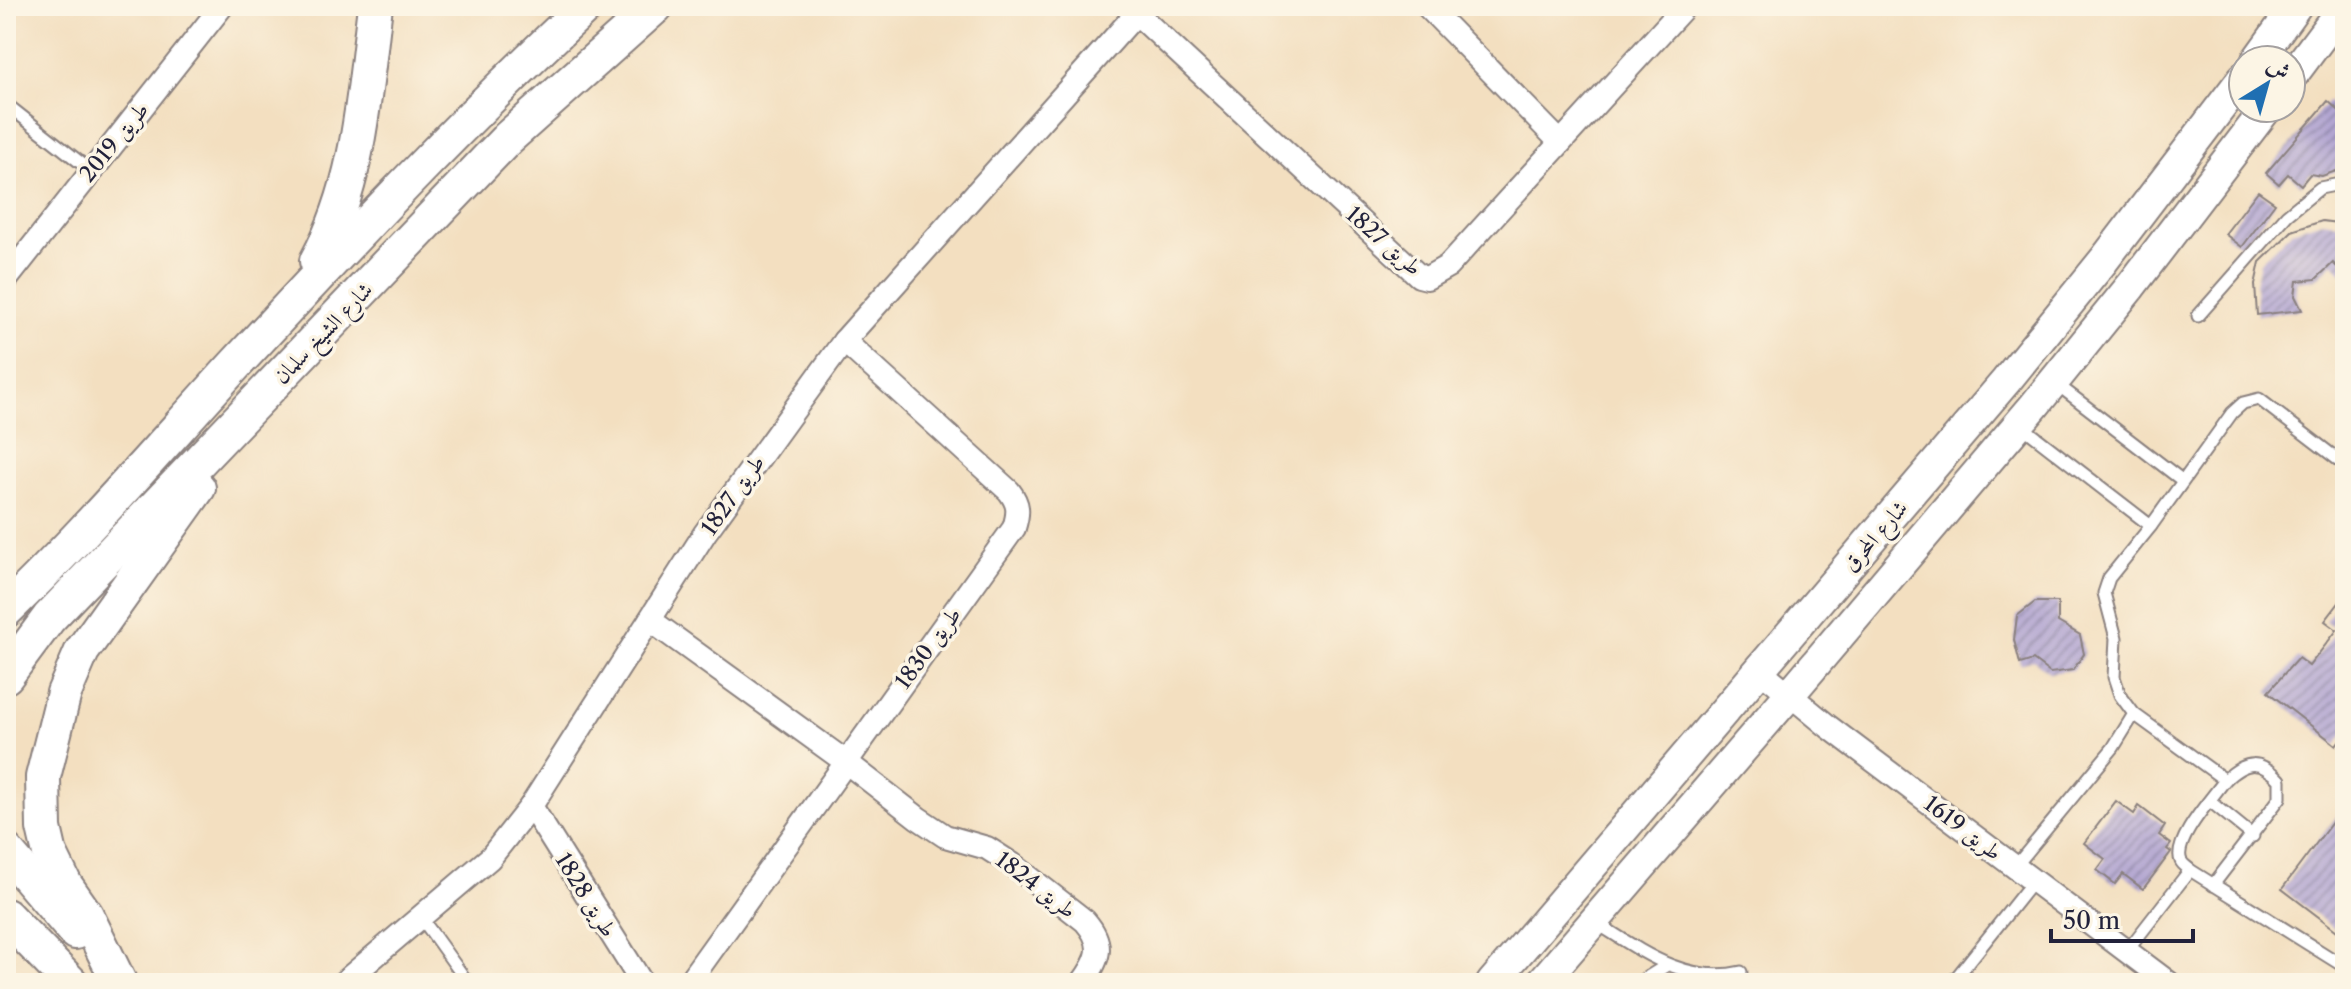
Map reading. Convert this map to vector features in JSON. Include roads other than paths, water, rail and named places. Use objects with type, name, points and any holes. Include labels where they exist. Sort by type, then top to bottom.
[{"type":"main road","points":[[299,296],[329,240],[348,190],[375,6]]},
{"type":"main road","name":"شارع الشيخ سلمان","points":[[6,610],[477,110],[586,6]]},
{"type":"main road","name":"شارع الشيخ سلمان","points":[[6,676],[49,618],[508,138],[656,6]]},
{"type":"main road","points":[[2269,44],[2296,6]]},
{"type":"main road","points":[[2307,56],[2344,6]]},
{"type":"main road","name":"شارع المحرق","points":[[1492,983],[2006,381],[2104,260],[2227,99]]},
{"type":"main road","name":"شارع المحرق","points":[[1541,983],[2054,382],[2255,124]]},
{"type":"main road","points":[[2006,381],[2026,415]]},
{"type":"main road","points":[[120,982],[50,854],[44,828],[43,777],[51,736],[64,693],[82,651],[264,395]]},
{"type":"main road","points":[[6,592],[79,536]]},
{"type":"main road","points":[[6,851],[120,982]]},
{"type":"main road","points":[[7,919],[71,983]]},
{"type":"street","name":"طريق 2019","points":[[6,280],[222,6]]},
{"type":"street","points":[[1427,6],[1560,142]]},
{"type":"street","name":"طريق 1827","points":[[343,983],[490,858],[531,806],[705,533],[844,341],[1140,9],[1419,276],[1427,278],[1448,266],[1685,6]]},
{"type":"street","name":"طريق 1830","points":[[688,983],[1014,528],[1019,513],[1009,491],[844,341]]},
{"type":"street","points":[[650,620],[846,762]]},
{"type":"street","name":"طريق 1619","points":[[1760,670],[2169,983]]},
{"type":"street","name":"طريق 1824","points":[[846,762],[945,836],[987,848],[1012,864],[1085,921],[1099,945],[1097,959],[1082,983]]},
{"type":"street","name":"طريق 1828","points":[[531,806],[642,983]]},
{"type":"lane","points":[[6,104],[91,171]]},
{"type":"lane","points":[[6,174],[6,182]]},
{"type":"lane","points":[[2198,316],[2287,215],[2320,188],[2345,183]]},
{"type":"lane","points":[[2054,382],[2183,481]]},
{"type":"lane","points":[[2225,780],[2134,714],[2120,695],[2114,677],[2116,638],[2104,593],[2109,578],[2151,526],[2232,413],[2243,403],[2259,399],[2345,465]]},
{"type":"lane","points":[[2026,415],[2151,526]]},
{"type":"lane","points":[[1952,983],[2134,714]]},
{"type":"lane","points":[[2213,885],[2280,798],[2280,780],[2268,768],[2251,764],[2237,769],[2225,780],[2186,834],[2180,848],[2181,861],[2213,885],[2345,967]]},
{"type":"lane","points":[[2210,801],[2253,836]]},
{"type":"lane","points":[[2127,951],[2190,870]]},
{"type":"lane","points":[[419,916],[468,983]]},
{"type":"lane","points":[[1594,922],[1667,965],[1709,976],[1741,972]]},
{"type":"lane","points":[[1638,983],[1667,965]]}]
